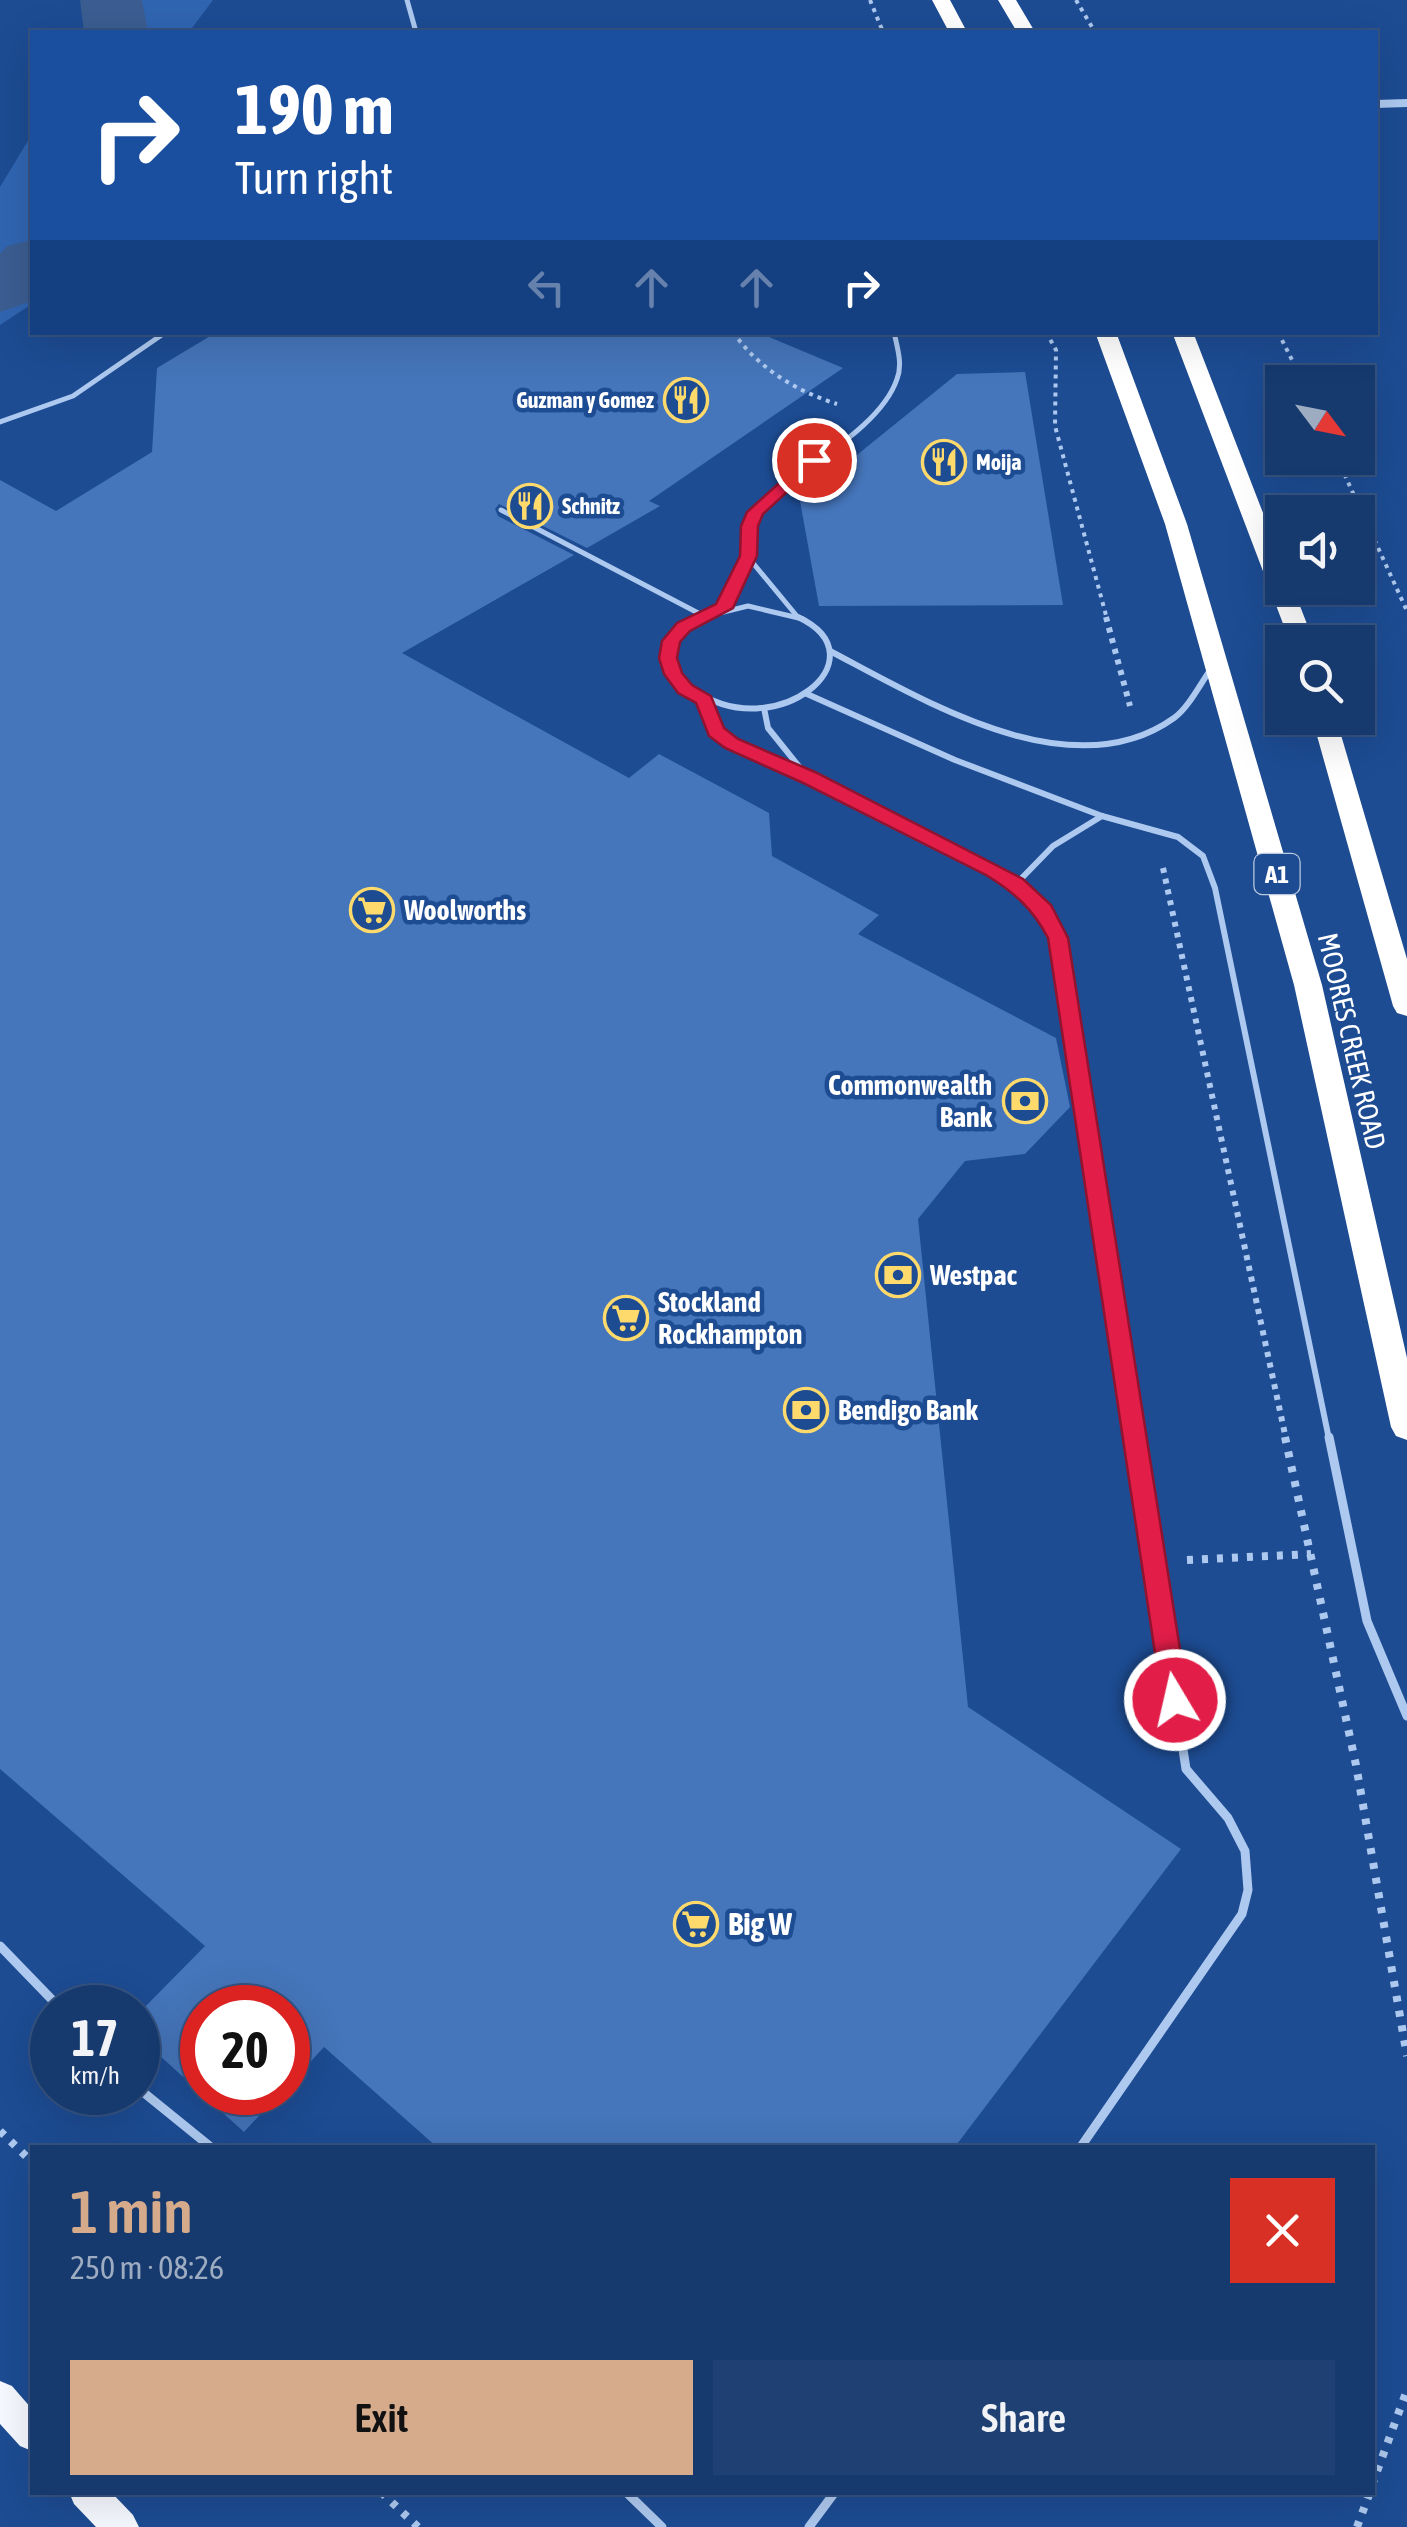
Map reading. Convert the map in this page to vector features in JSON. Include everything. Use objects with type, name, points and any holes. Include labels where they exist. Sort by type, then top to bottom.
[{"type":"highway","points":[[940,0],[957,30]]},
{"type":"highway","points":[[1007,0],[1025,30]]},
{"type":"highway","name":"MOORES CREEK ROAD","points":[[1107,335],[1176,524],[1308,984],[1407,1427]]},
{"type":"highway","points":[[1183,335],[1295,625]]},
{"type":"highway","name":"MOORES CREEK ROAD","points":[[1329,735],[1407,1006]]},
{"type":"main road","points":[[0,2398],[30,2432]]},
{"type":"main road","points":[[89,2495],[121,2527]]},
{"type":"street","points":[[1378,104],[1407,104]]},
{"type":"lane","points":[[407,0],[415,30]]},
{"type":"lane","points":[[0,422],[73,396],[162,335]]},
{"type":"lane","points":[[724,608],[748,556],[749,526],[756,512],[792,476],[874,412],[898,378],[894,335]]},
{"type":"lane","points":[[501,510],[702,615]]},
{"type":"lane","points":[[748,556],[796,616],[824,637],[830,650],[829,666],[807,694],[764,708],[723,706],[685,689],[673,674],[668,658],[672,641],[683,627],[724,608],[748,606],[796,616]]},
{"type":"lane","points":[[830,650],[948,712],[1012,736],[1106,746],[1150,737],[1180,718],[1198,697],[1216,658]]},
{"type":"lane","points":[[807,694],[955,760],[1102,816],[1178,836],[1203,856],[1214,888],[1367,1621],[1407,1716]]},
{"type":"lane","points":[[704,700],[716,732],[731,744],[808,777],[1016,884],[1044,910],[1058,938],[1186,1769],[1238,1829],[1249,1855],[1252,1886],[1242,1914],[1082,2145]]},
{"type":"lane","points":[[764,708],[768,728],[808,777]]},
{"type":"lane","points":[[1016,884],[1053,846],[1102,816]]},
{"type":"lane","points":[[0,1946],[38,1985]]},
{"type":"lane","points":[[160,2106],[208,2145]]},
{"type":"lane","points":[[629,2495],[662,2527]]},
{"type":"lane","points":[[809,2527],[834,2495]]},
{"type":"path","points":[[870,0],[882,30]]},
{"type":"path","points":[[1076,0],[1094,30]]},
{"type":"path","points":[[735,335],[799,388],[821,400],[874,412]]},
{"type":"path","points":[[1048,335],[1056,350],[1055,426],[1132,712]]},
{"type":"path","points":[[1280,335],[1295,365]]},
{"type":"path","points":[[1345,475],[1407,612]]},
{"type":"path","points":[[1163,868],[1356,1765],[1407,2056]]},
{"type":"path","points":[[1154,1562],[1311,1554]]},
{"type":"path","points":[[0,2131],[30,2160]]},
{"type":"path","points":[[1375,2477],[1407,2390]]},
{"type":"path","points":[[384,2495],[418,2527]]},
{"type":"path","points":[[1357,2527],[1369,2495]]},
{"type":"shaded area","points":[[81,0],[213,0],[190,30],[103,30]]},
{"type":"shaded area","points":[[30,137],[30,305],[0,325],[0,187]]},
{"type":"building","name":"Stockland Rockhampton","points":[[212,335],[764,335],[843,368],[649,501],[660,506],[587,548],[499,504],[495,509],[498,516],[574,555],[402,653],[629,778],[659,754],[769,813],[772,856],[879,915],[858,934],[1056,1038],[1070,1107],[1025,1154],[965,1161],[918,1219],[968,1707],[1181,1849],[956,2145],[435,2145],[324,2047],[310,2062],[310,1985],[180,1985],[180,2074],[160,2056],[160,1992],[205,1946],[0,1769],[0,480],[56,511],[152,452],[157,368]]},
{"type":"building","name":"Moija","points":[[1025,372],[1063,605],[819,606],[800,501],[957,374]]},
{"type":"building","name":"Stockland Rockhampton","points":[[225,2115],[260,2115],[244,2132]]},
{"type":"waterway","points":[[111,0],[116,30]]},
{"type":"waterway","points":[[0,290],[15,281],[30,263]]},
{"type":"place","name":"Guzman y Gomez","points":[[686,400]]},
{"type":"place","name":"Moija","points":[[944,462]]},
{"type":"place","name":"Schnitz","points":[[530,506]]},
{"type":"place","name":"Woolworths","points":[[372,910]]},
{"type":"place","name":"Commonwealth Bank","points":[[1025,1101]]},
{"type":"place","name":"Westpac","points":[[898,1275]]},
{"type":"place","name":"Stockland Rockhampton","points":[[626,1318]]},
{"type":"place","name":"Bendigo Bank","points":[[806,1410]]},
{"type":"place","name":"Big W","points":[[696,1924]]},
{"type":"route","points":[[814,460],[756,512],[749,526],[748,556],[724,608],[683,627],[672,641],[668,658],[673,674],[685,689],[704,700],[716,732],[731,744],[808,777],[993,870],[1016,884],[1044,910],[1058,938],[1175,1700]]}]
